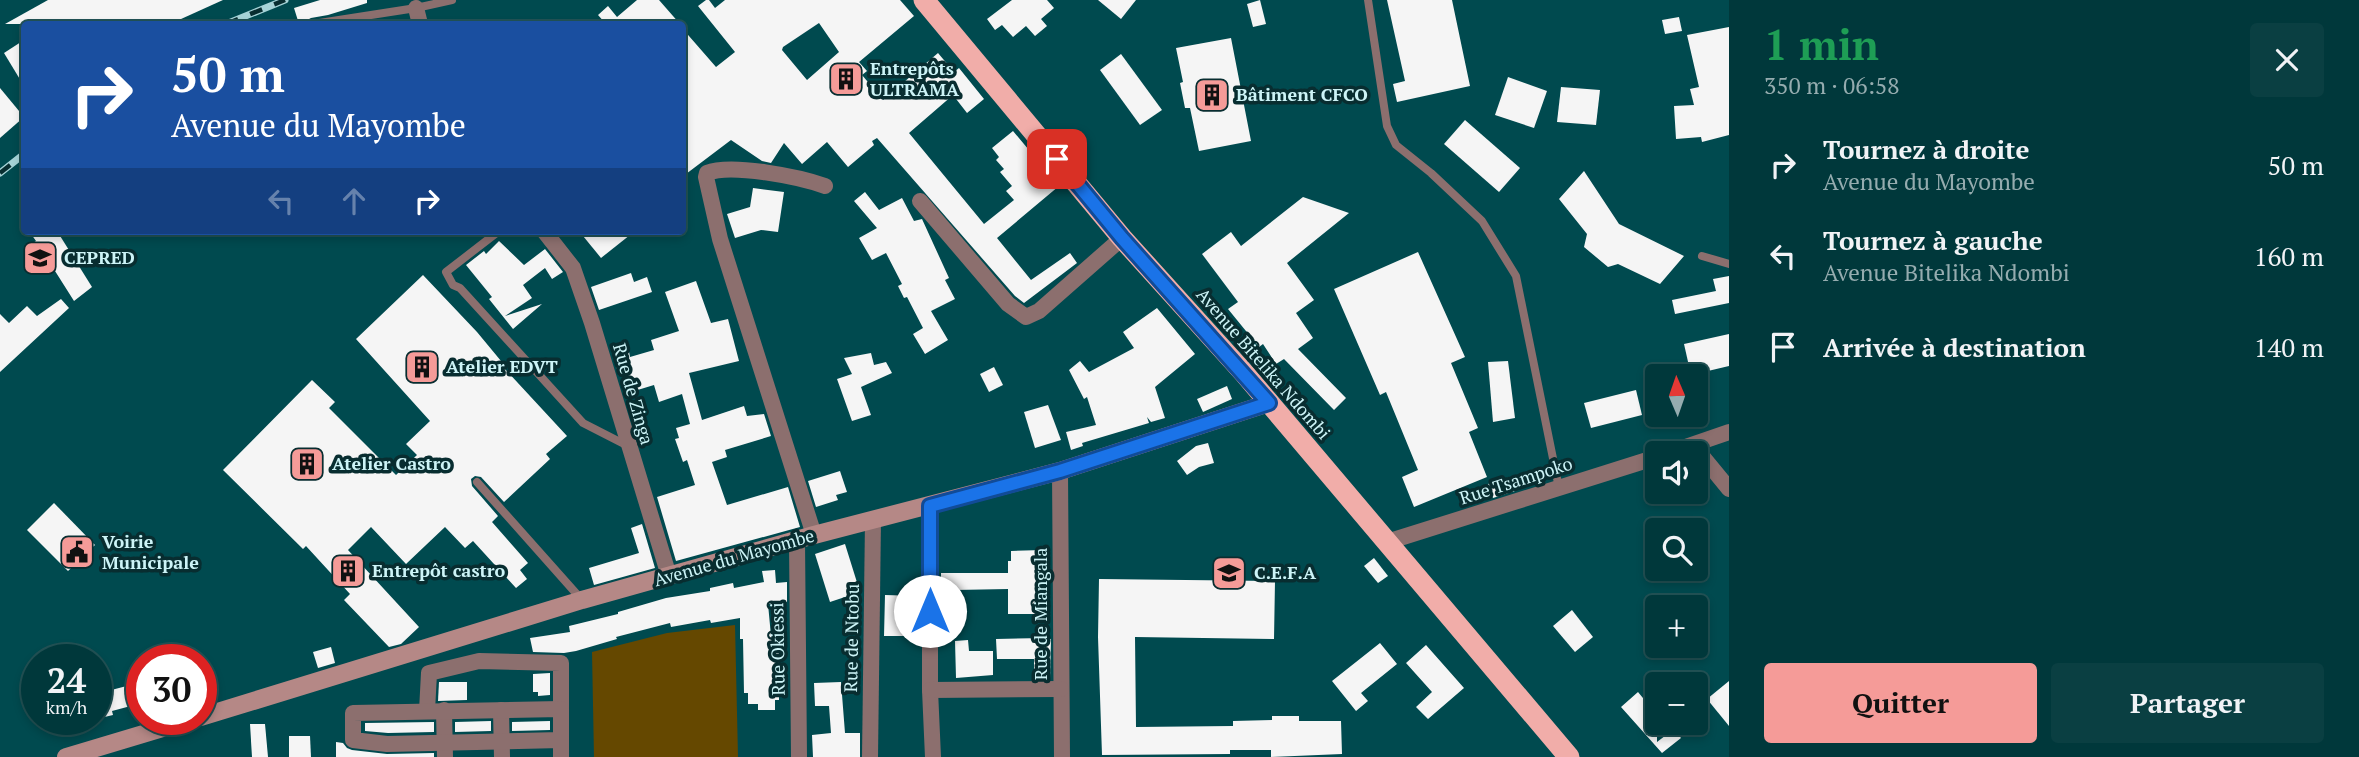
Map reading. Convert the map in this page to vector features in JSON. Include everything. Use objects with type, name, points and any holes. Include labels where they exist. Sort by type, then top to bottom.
[{"type":"highway","name":"Avenue Bitelika Ndombi","points":[[924,0],[1122,238],[1269,403],[1569,757]]},
{"type":"street","name":"Rue Okiessi","points":[[799,757],[805,538],[720,239],[706,177],[707,173],[715,170],[764,173],[803,178],[825,186]]},
{"type":"street","points":[[920,201],[1008,304],[1026,317],[1039,311],[1122,238]]},
{"type":"street","name":"Rue de Zinga","points":[[547,235],[573,268],[669,576]]},
{"type":"street","name":"Avenue du Mayombe","points":[[217,712],[582,600],[1060,471],[1269,403]]},
{"type":"street","points":[[1704,441],[1729,432]]},
{"type":"street","name":"Rue Tsampoko","points":[[1387,542],[1645,461]]},
{"type":"street","points":[[1708,463],[1729,489]]},
{"type":"street","name":"Rue de Miangala","points":[[1060,471],[1062,757]]},
{"type":"street","points":[[930,506],[930,690],[933,757]]},
{"type":"street","name":"Rue de Ntobu","points":[[870,757],[873,520]]},
{"type":"street","points":[[445,750],[429,673],[478,661],[561,663],[561,757]]},
{"type":"street","points":[[930,690],[1061,689]]},
{"type":"street","points":[[561,709],[353,713],[353,740],[445,750],[502,749],[561,740]]},
{"type":"street","points":[[501,710],[502,749]]},
{"type":"street","points":[[66,757],[112,751],[152,735]]},
{"type":"lane","points":[[352,21],[418,16],[452,0]]},
{"type":"lane","points":[[1368,0],[1387,126],[1396,145],[1431,173],[1482,221],[1516,276],[1559,488]]},
{"type":"lane","points":[[494,235],[446,272],[453,285],[460,288],[583,423],[628,446]]},
{"type":"lane","points":[[1702,256],[1729,264]]},
{"type":"lane","points":[[477,482],[582,600]]},
{"type":"shaded area","points":[[735,625],[738,757],[594,757],[592,652],[667,633]]},
{"type":"building","points":[[48,0],[223,0],[177,21],[21,21],[21,24],[5,24]]},
{"type":"building","points":[[320,0],[367,0],[367,3],[305,21],[298,21],[294,8]]},
{"type":"building","points":[[637,0],[659,0],[677,21],[603,21],[598,15],[608,6],[617,17]]},
{"type":"building","points":[[706,0],[715,8],[725,0],[900,0],[914,16],[859,62],[867,71],[862,75],[883,100],[938,53],[954,72],[959,68],[984,99],[967,113],[953,95],[909,133],[984,224],[1014,200],[1006,191],[1012,186],[1000,172],[1004,169],[996,160],[999,157],[992,148],[1013,131],[1059,186],[997,238],[1031,280],[1070,253],[1077,263],[1024,303],[877,138],[872,141],[874,145],[848,167],[827,142],[802,164],[784,143],[771,163],[762,161],[731,140],[686,174],[686,33],[716,67],[735,52],[698,6]],"holes":[[[819,23],[839,52],[807,80],[782,50]]]},
{"type":"building","points":[[1012,0],[1047,0],[1054,8],[1041,19],[1047,26],[1035,36],[1026,26],[1013,37],[1002,25],[995,30],[987,19]]},
{"type":"building","points":[[1098,0],[1136,0],[1121,19]]},
{"type":"building","points":[[1260,0],[1266,24],[1253,27],[1247,4]]},
{"type":"building","points":[[1387,0],[1452,0],[1470,86],[1397,102],[1393,84],[1405,81]]},
{"type":"building","points":[[1679,17],[1682,31],[1665,34],[1662,20]]},
{"type":"building","points":[[1729,27],[1729,135],[1702,142],[1701,137],[1676,139],[1674,106],[1694,105],[1690,89],[1699,87],[1687,35]]},
{"type":"building","name":"Bâtiment CFCO","points":[[1231,38],[1251,141],[1199,151],[1190,108],[1185,108],[1176,48]]},
{"type":"building","points":[[21,42],[21,81],[4,53]]},
{"type":"building","points":[[1121,54],[1162,110],[1140,125],[1100,70]]},
{"type":"building","points":[[1508,77],[1547,91],[1534,128],[1495,115]]},
{"type":"building","points":[[1561,87],[1600,90],[1596,125],[1557,122]]},
{"type":"building","points":[[0,88],[21,113],[21,120],[0,138]]},
{"type":"building","points":[[1465,120],[1520,168],[1499,192],[1444,144]]},
{"type":"building","points":[[1584,171],[1619,224],[1684,256],[1660,284],[1618,264],[1608,267],[1584,247],[1587,234],[1559,199]]},
{"type":"building","points":[[753,188],[784,192],[778,232],[761,230],[735,238],[727,214],[750,207]]},
{"type":"building","points":[[865,192],[879,210],[902,198],[914,221],[922,219],[949,278],[945,280],[955,299],[931,311],[948,340],[925,354],[913,334],[923,328],[907,297],[904,298],[898,286],[902,284],[886,253],[872,260],[859,238],[877,228],[854,201]]},
{"type":"building","points":[[1303,197],[1349,213],[1287,263],[1314,300],[1296,313],[1313,338],[1298,349],[1346,398],[1334,410],[1284,359],[1276,364],[1263,344],[1259,347],[1228,309],[1238,302],[1202,254],[1231,232],[1241,246]]},
{"type":"building","points":[[32,235],[60,235],[92,287],[74,301],[43,252],[31,260],[24,249],[36,241]]},
{"type":"building","points":[[582,235],[630,235],[601,258]]},
{"type":"building","points":[[499,241],[524,265],[545,249],[563,272],[552,279],[545,268],[523,285],[532,298],[505,316],[542,304],[513,329],[466,265],[484,251],[486,254]]},
{"type":"building","points":[[1418,252],[1465,357],[1451,363],[1478,428],[1469,432],[1487,477],[1414,507],[1402,477],[1418,470],[1386,392],[1380,395],[1334,289]]},
{"type":"building","points":[[631,273],[634,282],[647,277],[652,292],[599,310],[591,287]]},
{"type":"building","points":[[423,275],[477,332],[506,367],[504,368],[567,436],[546,454],[550,459],[504,502],[481,477],[475,476],[471,479],[472,486],[498,516],[492,522],[528,563],[520,570],[527,579],[516,588],[473,541],[465,548],[445,527],[406,564],[371,527],[348,550],[419,627],[401,644],[389,647],[344,600],[350,594],[306,546],[303,549],[223,470],[312,380],[335,402],[329,408],[396,475],[417,455],[406,444],[430,421],[356,339]]},
{"type":"building","points":[[1729,276],[1729,303],[1675,314],[1672,300],[1716,291],[1713,279]]},
{"type":"building","points":[[696,281],[711,323],[728,319],[739,361],[689,373],[702,420],[744,406],[747,416],[764,414],[771,436],[725,450],[727,457],[712,462],[727,505],[788,487],[800,527],[676,561],[657,497],[695,485],[687,460],[683,462],[675,439],[679,438],[676,428],[690,424],[682,394],[659,402],[654,385],[631,392],[626,374],[619,376],[610,345],[627,341],[630,357],[654,350],[651,340],[679,331],[665,292]]},
{"type":"building","points":[[61,299],[69,308],[0,372],[0,314],[9,323],[27,306],[37,316]]},
{"type":"building","points":[[1157,308],[1195,354],[1155,387],[1165,418],[1151,422],[1147,417],[1149,423],[1082,443],[1083,446],[1071,450],[1066,432],[1096,425],[1087,397],[1084,399],[1069,370],[1080,361],[1089,372],[1134,348],[1123,332]]},
{"type":"building","points":[[1729,334],[1729,366],[1708,371],[1708,364],[1689,364],[1684,344]]},
{"type":"building","points":[[871,353],[874,365],[886,362],[892,373],[861,387],[871,415],[852,421],[837,379],[852,374],[844,358]]},
{"type":"building","points":[[1508,361],[1515,418],[1493,422],[1488,362]]},
{"type":"building","points":[[994,367],[1003,385],[989,392],[980,374]]},
{"type":"building","points":[[1227,386],[1232,399],[1203,412],[1197,399]]},
{"type":"building","points":[[1636,390],[1642,415],[1591,428],[1584,403]]},
{"type":"building","points":[[1048,405],[1061,440],[1035,448],[1024,412]]},
{"type":"building","points":[[1208,443],[1214,463],[1199,467],[1187,475],[1177,461],[1196,446]]},
{"type":"building","points":[[840,471],[847,492],[836,495],[838,500],[816,507],[808,481]]},
{"type":"building","points":[[1510,477],[1515,491],[1493,498],[1488,484]]},
{"type":"building","points":[[54,503],[95,545],[68,571],[27,530]]},
{"type":"building","points":[[642,524],[655,568],[594,585],[589,568],[639,553],[631,528]]},
{"type":"building","points":[[845,544],[860,592],[830,602],[815,554]]},
{"type":"building","points":[[1042,550],[1043,591],[1037,591],[1037,614],[1008,614],[1008,589],[955,590],[955,585],[941,585],[941,573],[1008,573],[1011,551]]},
{"type":"building","points":[[1374,558],[1388,576],[1378,583],[1364,566]]},
{"type":"building","points":[[775,570],[776,583],[787,582],[787,602],[768,604],[771,636],[779,635],[779,700],[775,700],[775,710],[758,710],[758,704],[748,704],[748,693],[744,693],[740,618],[671,627],[670,623],[576,651],[533,652],[530,638],[570,632],[569,626],[666,598],[710,591],[710,588],[733,583],[734,588],[764,582],[762,571]]},
{"type":"building","points":[[1099,579],[1275,581],[1274,639],[1135,637],[1136,727],[1233,726],[1233,721],[1272,720],[1272,716],[1299,716],[1299,721],[1341,721],[1342,754],[1271,757],[1271,750],[1230,750],[1230,754],[1102,755]]},
{"type":"building","points":[[885,595],[918,596],[918,610],[910,610],[910,636],[884,636]]},
{"type":"building","points":[[1572,610],[1593,637],[1575,652],[1553,626]]},
{"type":"building","points":[[996,639],[1051,639],[1050,679],[1034,679],[1034,659],[997,659]]},
{"type":"building","points":[[968,640],[969,651],[993,651],[993,675],[956,678],[955,641]]},
{"type":"building","points":[[1380,643],[1397,664],[1361,693],[1368,701],[1356,711],[1332,681]]},
{"type":"building","points":[[1426,645],[1464,688],[1428,719],[1416,707],[1432,692],[1406,663]]},
{"type":"building","points":[[331,647],[335,663],[318,668],[313,652]]},
{"type":"building","points":[[550,673],[550,695],[538,696],[538,692],[533,692],[533,674]]},
{"type":"building","points":[[1729,681],[1729,726],[1708,700]]},
{"type":"building","points":[[439,682],[467,682],[467,700],[438,701]]},
{"type":"building","points":[[841,682],[845,733],[860,733],[860,757],[813,757],[812,735],[831,733],[829,706],[815,706],[814,683]]},
{"type":"building","points":[[126,686],[126,707],[112,711],[112,690]]},
{"type":"building","points":[[1638,692],[1645,700],[1645,734],[1621,707]]},
{"type":"building","points":[[491,721],[491,731],[455,732],[455,722]]},
{"type":"building","points":[[550,721],[550,730],[512,731],[512,722]]},
{"type":"building","points":[[434,722],[434,732],[365,731],[365,723]]},
{"type":"building","points":[[250,724],[265,724],[268,757],[252,757]]},
{"type":"building","points":[[1646,735],[1657,735],[1657,742],[1666,735],[1679,735],[1681,738],[1662,753]]},
{"type":"building","points":[[289,736],[310,736],[311,757],[289,757]]},
{"type":"building","points":[[336,742],[343,743],[352,750],[387,754],[434,753],[434,757],[336,757]]},
{"type":"railway","points":[[233,21],[285,0]]},
{"type":"railway","points":[[0,173],[21,156]]},
{"type":"place","name":"Entrepôts ULTRAMA","points":[[846,79]]},
{"type":"place","name":"Bâtiment CFCO","points":[[1212,95]]},
{"type":"place","name":"CEPRED","points":[[40,258]]},
{"type":"place","name":"Atelier EDVT","points":[[422,367]]},
{"type":"place","name":"Atelier Castro","points":[[307,464]]},
{"type":"place","name":"Voirie Municipale","points":[[77,552]]},
{"type":"place","name":"Entrepôt castro","points":[[348,571]]},
{"type":"place","name":"C.E.F.A","points":[[1229,573]]},
{"type":"route","points":[[930,611],[930,506],[1060,471],[1269,403],[1122,238],[1057,159]]}]
